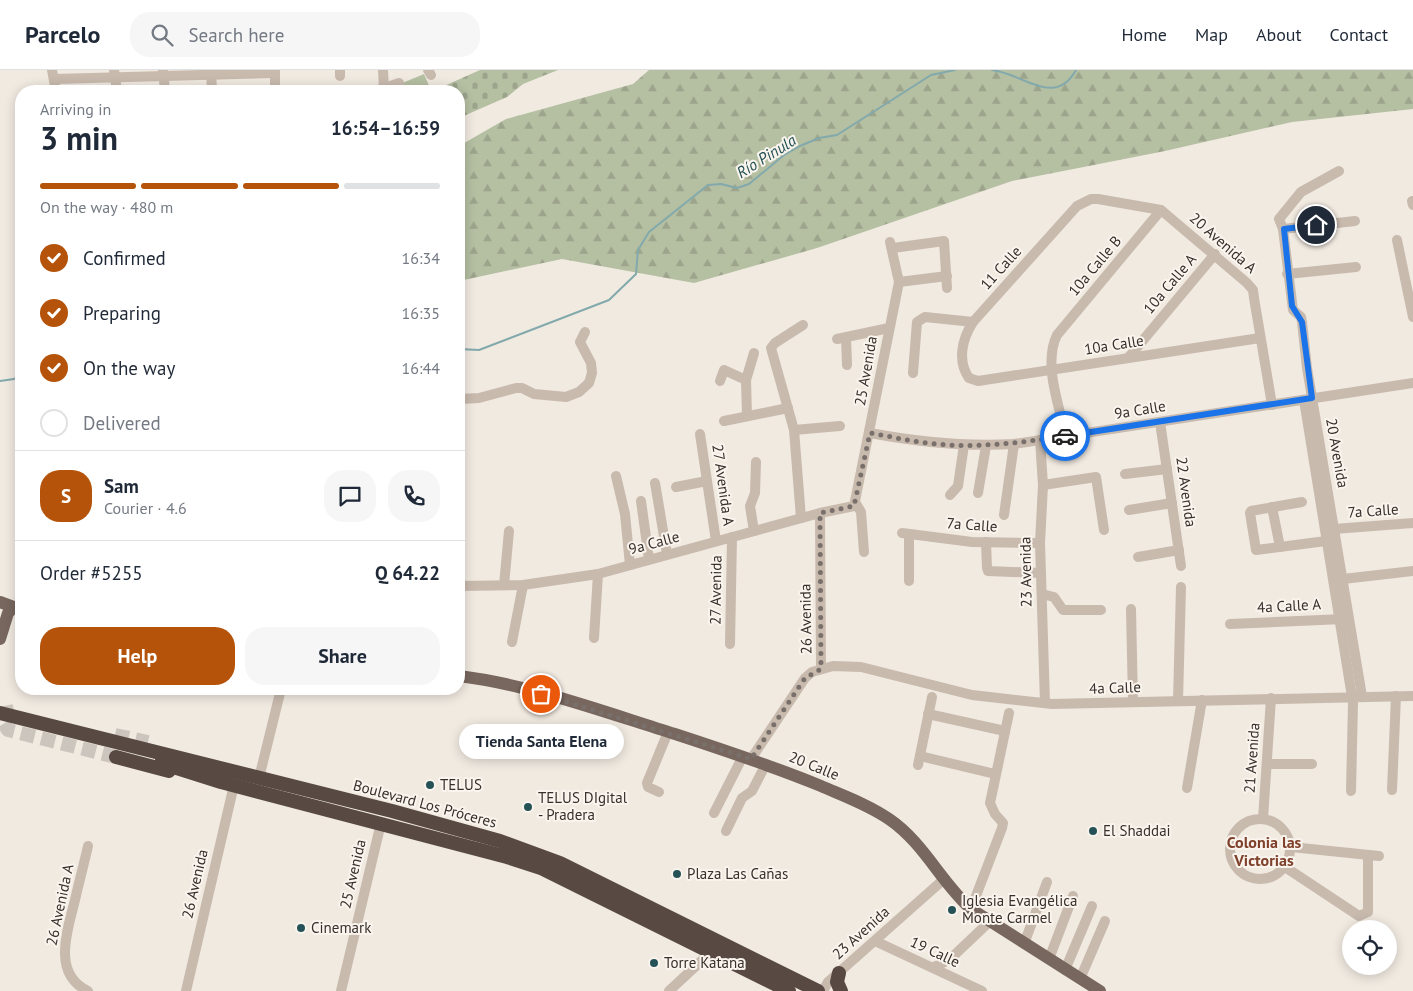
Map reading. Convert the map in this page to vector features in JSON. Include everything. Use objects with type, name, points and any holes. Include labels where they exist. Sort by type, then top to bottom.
[{"type":"highway","name":"Boulevard Los Próceres","points":[[0,714],[392,811],[518,847],[560,863],[818,991]]},
{"type":"highway","name":"Boulevard Los Próceres","points":[[0,714],[207,778],[381,823],[541,868],[789,991]]},
{"type":"highway","points":[[148,742],[172,756]]},
{"type":"highway","points":[[116,757],[180,774],[207,778]]},
{"type":"highway","points":[[839,973],[837,982],[841,991]]},
{"type":"main road","points":[[0,622],[4,609],[9,606]]},
{"type":"main road","points":[[0,639],[9,606]]},
{"type":"main road","name":"20 Calle","points":[[465,677],[531,691],[668,732],[766,764],[850,798],[890,820],[915,844],[943,880],[971,909],[1094,990]]},
{"type":"street","points":[[381,85],[383,70]]},
{"type":"street","points":[[53,75],[275,71],[275,85]]},
{"type":"street","points":[[394,85],[399,83]]},
{"type":"street","points":[[1281,224],[1301,192],[1339,171]]},
{"type":"street","name":"11 Calle","points":[[973,381],[966,373],[962,348],[967,332],[1076,206],[1091,199],[1161,210]]},
{"type":"street","name":"20 Avenida A","points":[[1161,210],[1215,254],[1252,290],[1272,405]]},
{"type":"street","name":"10a Calle B","points":[[1053,370],[1051,352],[1057,335],[1161,210]]},
{"type":"street","points":[[1281,224],[1355,221]]},
{"type":"street","name":"20 Avenida","points":[[1281,224],[1292,310],[1301,317],[1302,322],[1308,399],[1326,541],[1362,696]]},
{"type":"street","name":"25 Avenida","points":[[855,504],[899,282],[892,245],[942,240],[944,243],[947,276]]},
{"type":"street","points":[[1397,240],[1413,317]]},
{"type":"street","name":"10a Calle A","points":[[1129,358],[1215,254]]},
{"type":"street","points":[[1287,274],[1356,267]]},
{"type":"street","points":[[899,282],[947,276],[947,288]]},
{"type":"street","points":[[913,373],[917,322],[920,318],[974,322]]},
{"type":"street","points":[[801,518],[794,430],[780,367],[771,348],[775,343],[803,325]]},
{"type":"street","points":[[847,365],[842,339],[889,328]]},
{"type":"street","points":[[465,399],[479,398],[516,388],[522,388],[534,394],[566,397],[579,392],[590,383],[592,373],[591,363],[580,342],[585,332]]},
{"type":"street","name":"10a Calle","points":[[973,381],[1260,338]]},
{"type":"street","points":[[747,416],[746,380],[754,353]]},
{"type":"street","points":[[720,381],[724,370],[746,380]]},
{"type":"street","points":[[1053,370],[1066,436]]},
{"type":"street","name":"9a Calle","points":[[870,433],[927,443],[986,446],[1014,444],[1413,383]]},
{"type":"street","name":"20 Avenida","points":[[1308,399],[1343,579],[1344,619],[1353,703],[1351,791]]},
{"type":"street","points":[[724,421],[788,408]]},
{"type":"street","name":"22 Avenida","points":[[1160,422],[1181,566]]},
{"type":"street","points":[[794,430],[840,426]]},
{"type":"street","name":"27 Avenida A","points":[[700,434],[716,541]]},
{"type":"street","name":"23 Avenida","points":[[1040,440],[1043,485],[1040,543],[1045,703]]},
{"type":"street","points":[[1004,515],[1014,444]]},
{"type":"street","points":[[950,496],[958,486],[964,445]]},
{"type":"street","points":[[978,493],[986,446]]},
{"type":"street","points":[[754,531],[750,506],[755,493],[756,462]]},
{"type":"street","points":[[1125,474],[1167,469]]},
{"type":"street","points":[[616,476],[625,514],[630,565]]},
{"type":"street","points":[[1043,485],[1096,477],[1104,530]]},
{"type":"street","points":[[676,487],[708,481]]},
{"type":"street","points":[[655,483],[667,554]]},
{"type":"street","points":[[641,501],[650,560]]},
{"type":"street","points":[[1302,502],[1252,511],[1250,513],[1256,550],[1326,541]]},
{"type":"street","points":[[1128,510],[1172,503]]},
{"type":"street","points":[[855,504],[861,512],[864,552]]},
{"type":"street","name":"9a Calle","points":[[465,586],[523,585],[598,574],[855,504]]},
{"type":"street","points":[[1272,507],[1280,548]]},
{"type":"street","name":"26 Avenida","points":[[714,813],[747,758],[805,678],[821,669],[820,513]]},
{"type":"street","name":"7a Calle","points":[[1334,529],[1413,523]]},
{"type":"street","points":[[504,585],[508,531]]},
{"type":"street","name":"7a Calle","points":[[909,581],[906,534],[986,542],[1040,543]]},
{"type":"street","name":"27 Avenida","points":[[730,644],[732,537]]},
{"type":"street","points":[[986,542],[986,568],[988,571],[1041,573]]},
{"type":"street","points":[[1138,557],[1179,550]]},
{"type":"street","points":[[1343,579],[1413,571]]},
{"type":"street","points":[[594,638],[598,574]]},
{"type":"street","points":[[512,642],[523,585]]},
{"type":"street","points":[[1178,701],[1181,587]]},
{"type":"street","points":[[1042,594],[1054,597],[1063,610],[1101,610]]},
{"type":"street","points":[[1131,609],[1133,702]]},
{"type":"street","name":"4a Calle A","points":[[1230,624],[1344,619]]},
{"type":"street","name":"4a Calle","points":[[821,669],[833,666],[861,667],[972,695],[1045,703],[1413,696]]},
{"type":"street","points":[[259,778],[280,695]]},
{"type":"street","points":[[1392,790],[1396,696]]},
{"type":"street","points":[[932,697],[919,760],[995,774]]},
{"type":"street","name":"21 Avenida","points":[[1263,819],[1271,698]]},
{"type":"street","points":[[1187,788],[1202,700]]},
{"type":"street","points":[[971,909],[1002,828],[1003,822],[995,814],[990,803],[1009,713]]},
{"type":"street","points":[[928,714],[1005,731]]},
{"type":"street","points":[[659,792],[650,788],[647,783],[668,732]]},
{"type":"street","points":[[726,831],[742,798],[752,790],[766,764]]},
{"type":"street","points":[[1267,764],[1312,764]]},
{"type":"street","name":"26 Avenida","points":[[186,991],[234,785]]},
{"type":"street","points":[[1263,819],[1274,823],[1284,830],[1290,847],[1285,867],[1268,879],[1254,879],[1242,873],[1233,862],[1230,849],[1234,835],[1243,825],[1263,819]]},
{"type":"street","name":"25 Avenida","points":[[341,991],[381,823]]},
{"type":"street","name":"26 Avenida A","points":[[88,846],[65,940],[68,971],[74,982],[88,991]]},
{"type":"street","points":[[1290,847],[1379,856]]},
{"type":"street","points":[[1285,867],[1359,916],[1368,912],[1368,855]]},
{"type":"street","name":"23 Avenida","points":[[823,991],[828,982],[943,880]]},
{"type":"street","points":[[1024,944],[1047,882]]},
{"type":"street","points":[[1049,959],[1073,896]]},
{"type":"street","points":[[1066,970],[1092,906]]},
{"type":"street","points":[[1080,979],[1105,921]]},
{"type":"street","points":[[934,967],[949,960],[989,922]]},
{"type":"street","name":"19 Calle","points":[[875,941],[960,979],[982,991]]},
{"type":"street","points":[[669,991],[712,952]]},
{"type":"street","points":[[949,960],[954,974],[960,979]]},
{"type":"green space","points":[[480,70],[558,70],[523,84],[507,97],[465,115],[465,85],[446,85]]},
{"type":"green space","points":[[649,70],[1413,70],[1413,109],[1292,122],[1165,151],[1012,181],[817,248],[694,283],[562,259],[465,280],[465,143],[506,119],[633,84]]},
{"type":"green space","points":[[424,74],[429,85],[400,85]]},
{"type":"waterway","name":"Río Pinula","points":[[465,349],[479,350],[609,300],[636,274],[638,250],[649,232],[708,185],[721,184],[737,188],[749,184],[784,155],[800,146],[819,138],[837,135],[931,75],[955,70]]},
{"type":"waterway","name":"Río Pinula","points":[[992,70],[1049,88],[1059,87],[1068,81],[1076,70]]},
{"type":"waterway","name":"Río Pinula","points":[[0,381],[15,378]]},
{"type":"tunnel","points":[[14,711],[4,713],[3,722],[8,730],[116,757]]},
{"type":"tunnel","points":[[115,735],[148,742]]},
{"type":"way so far","points":[[541,694],[751,759],[773,723],[805,678],[809,674],[821,669],[820,513],[854,506],[870,433],[927,443],[986,446],[1014,444],[1065,436]]},
{"type":"place","name":"Tienda Santa Elena","points":[[541,694]]},
{"type":"place","name":"TELUS","points":[[430,785]]},
{"type":"place","name":"TELUS DIgital - Pradera","points":[[528,807]]},
{"type":"place","name":"El Shaddai","points":[[1093,831]]},
{"type":"place","name":"Plaza Las Cañas","points":[[677,874]]},
{"type":"place","name":"Iglesia Evangélica Monte Carmel","points":[[952,910]]},
{"type":"place","name":"Cinemark","points":[[301,928]]},
{"type":"place","name":"Torre Katana","points":[[654,963]]},
{"type":"district","name":"Colonia las Victorias","points":[[1264,851]]},
{"type":"route","points":[[1065,436],[1312,398],[1301,317],[1292,310],[1284,229],[1316,225]]}]
